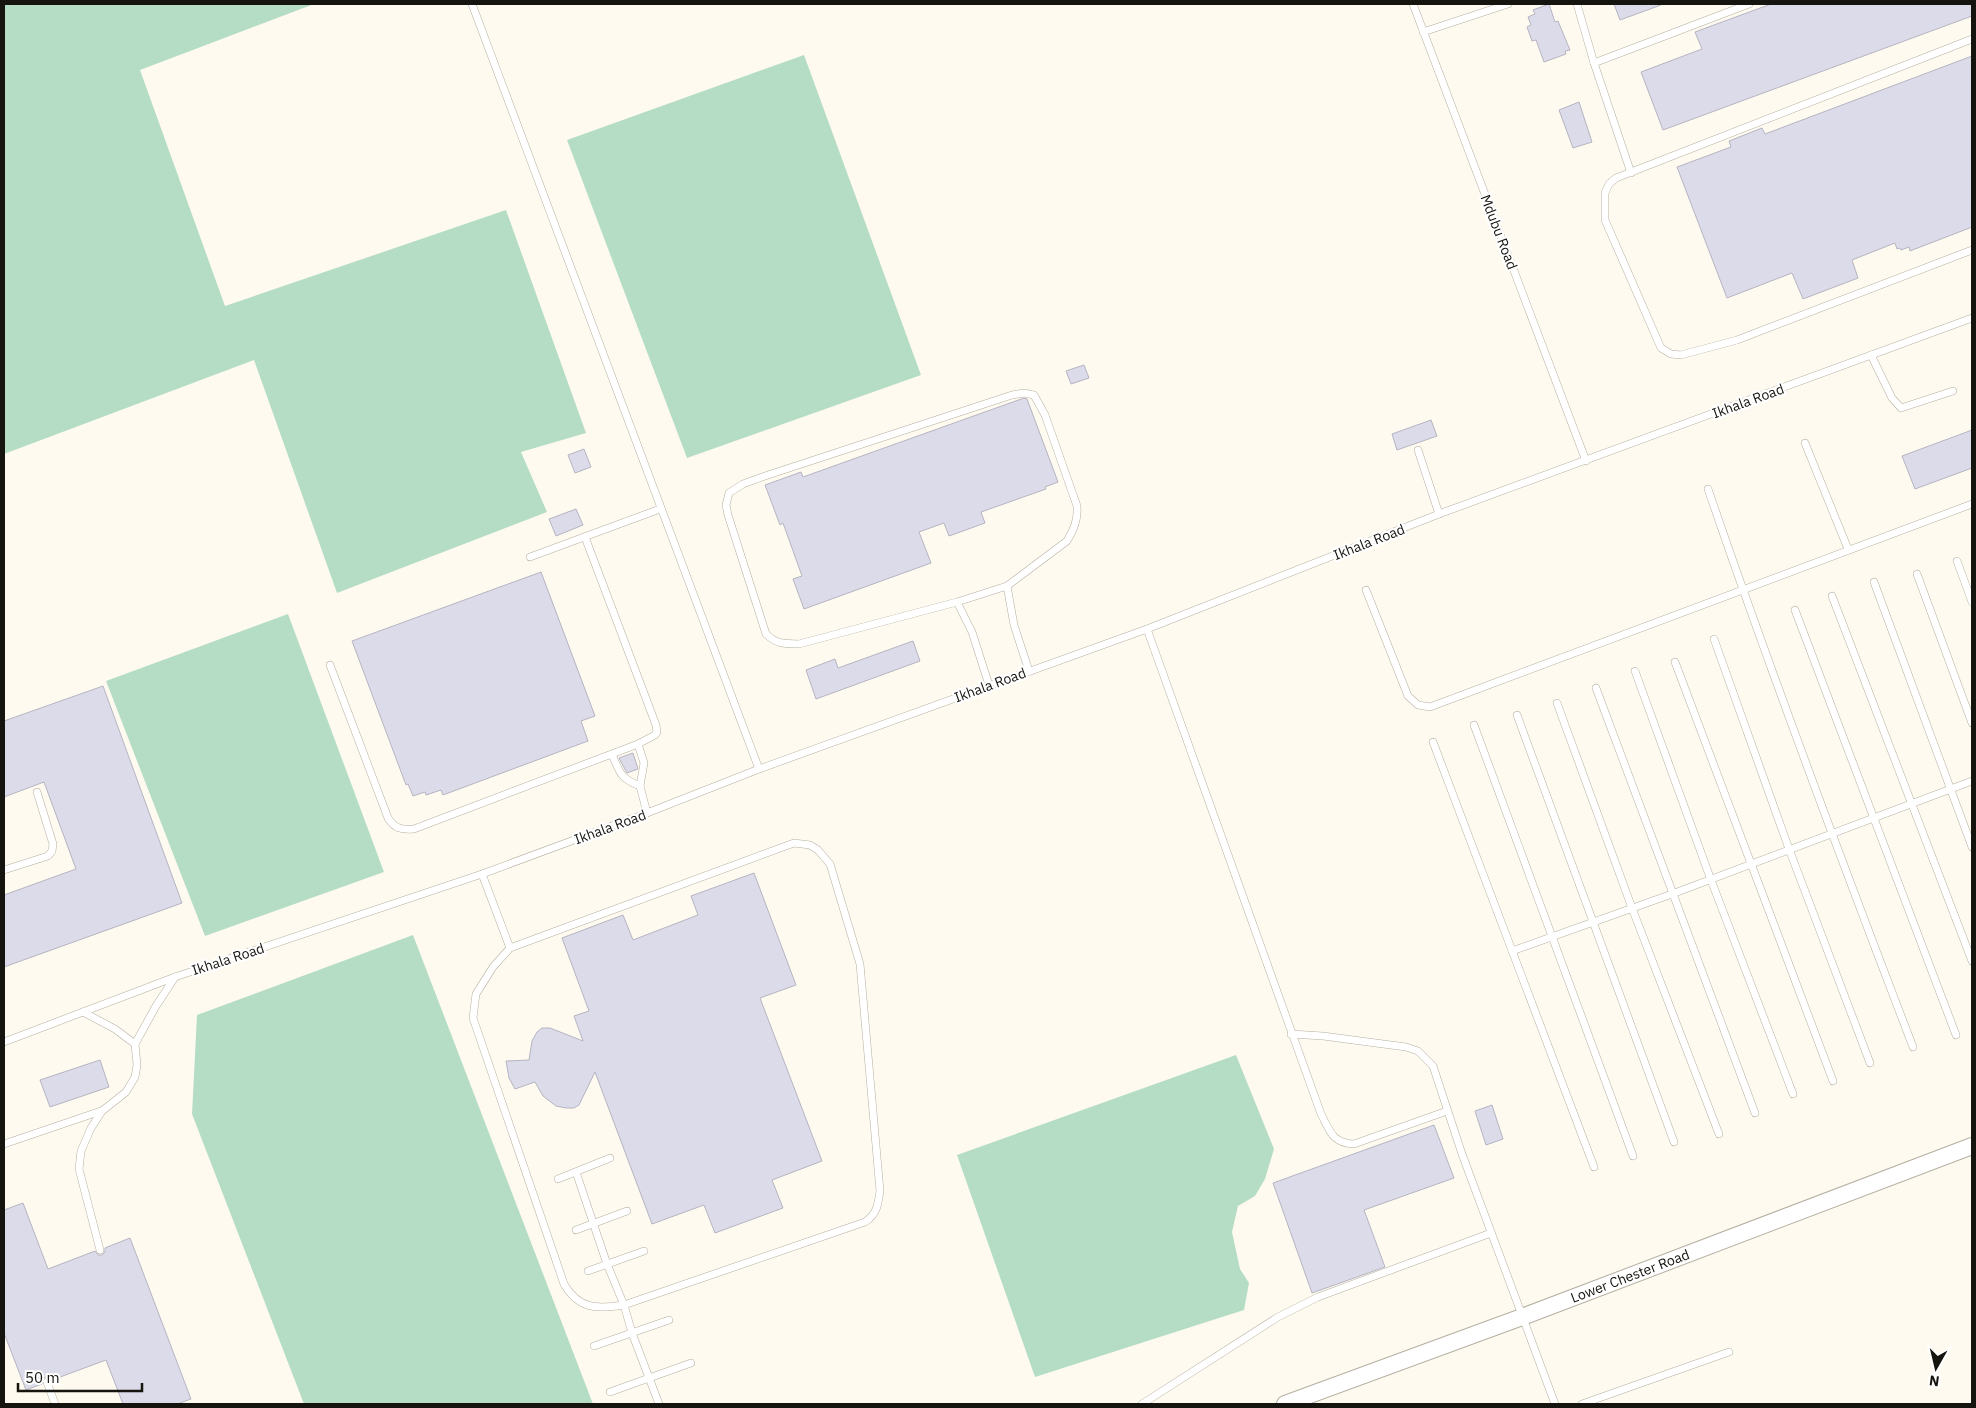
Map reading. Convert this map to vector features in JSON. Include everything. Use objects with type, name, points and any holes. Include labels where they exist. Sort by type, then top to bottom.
[{"type":"street","name":"Lower Chester Road","points":[[1285,1404],[1522,1317],[1972,1146]]},
{"type":"lane","points":[[472,4],[759,769]]},
{"type":"lane","name":"Mdubu Road","points":[[1413,4],[1586,461]]},
{"type":"lane","points":[[1423,32],[1508,4]]},
{"type":"lane","points":[[1577,4],[1594,63],[1631,173]]},
{"type":"lane","points":[[1594,63],[1748,4]]},
{"type":"lane","points":[[1972,39],[1616,178],[1608,184],[1604,193],[1605,220],[1661,348],[1671,354],[1682,355],[1736,340],[1972,250]]},
{"type":"lane","name":"Ikhala Road","points":[[4,1042],[175,977],[482,874],[759,769],[1028,670],[1147,629],[1439,514],[1972,318]]},
{"type":"lane","points":[[1871,355],[1892,398],[1901,408],[1953,391]]},
{"type":"lane","points":[[1024,393],[1034,395],[1045,415],[1077,506],[1078,518],[1074,530],[1067,541],[1007,586],[957,602],[799,644],[780,644],[772,641],[766,634],[726,506],[729,493],[743,484],[765,476],[1012,395],[1024,393]]},
{"type":"lane","points":[[1806,442],[1848,549]]},
{"type":"lane","points":[[1418,450],[1439,514]]},
{"type":"lane","points":[[1708,488],[1832,835],[1913,1047]]},
{"type":"lane","points":[[1366,590],[1408,696],[1418,704],[1430,707],[1972,504]]},
{"type":"lane","points":[[530,558],[660,509]]},
{"type":"lane","points":[[330,665],[388,818],[392,825],[405,830],[414,829],[638,744],[655,735],[657,732],[656,725],[585,537]]},
{"type":"lane","points":[[1957,561],[1972,602]]},
{"type":"lane","points":[[1917,574],[1972,722]]},
{"type":"lane","points":[[1874,582],[1972,847]]},
{"type":"lane","points":[[1007,586],[1014,626],[1028,670]]},
{"type":"lane","points":[[1832,596],[1972,961]]},
{"type":"lane","points":[[957,602],[972,632],[989,685]]},
{"type":"lane","points":[[1795,610],[1956,1035]]},
{"type":"lane","points":[[1147,629],[1321,1114],[1334,1139],[1344,1144],[1354,1144],[1446,1111]]},
{"type":"lane","points":[[1714,639],[1789,849],[1870,1063]]},
{"type":"lane","points":[[1675,662],[1834,1081]]},
{"type":"lane","points":[[1635,671],[1711,880],[1793,1094]]},
{"type":"lane","points":[[1596,688],[1755,1113]]},
{"type":"lane","points":[[1557,703],[1632,908],[1719,1134]]},
{"type":"lane","points":[[1517,715],[1674,1142]]},
{"type":"lane","points":[[1474,725],[1550,937],[1633,1156]]},
{"type":"lane","points":[[1434,742],[1594,1167]]},
{"type":"lane","points":[[638,744],[644,763],[640,786],[647,813]]},
{"type":"lane","points":[[612,754],[620,773],[631,783],[640,786]]},
{"type":"lane","points":[[1512,951],[1711,880],[1789,849],[1874,820],[1972,781]]},
{"type":"lane","points":[[4,870],[48,856],[52,851],[53,844],[37,792]]},
{"type":"lane","points":[[794,843],[810,845],[818,850],[830,864],[860,964],[880,1191],[873,1216],[865,1222],[624,1305],[602,1308],[579,1302],[570,1295],[564,1284],[474,1018],[476,994],[493,967],[510,948],[794,843]]},
{"type":"lane","points":[[482,874],[510,948]]},
{"type":"lane","points":[[4,1144],[102,1111],[126,1092],[135,1077],[137,1064],[135,1044],[175,977]]},
{"type":"lane","points":[[83,1012],[115,1029],[135,1044]]},
{"type":"lane","points":[[1292,1034],[1406,1047],[1418,1051],[1433,1066],[1446,1111],[1555,1404]]},
{"type":"lane","points":[[100,1250],[79,1169],[85,1140],[102,1111]]},
{"type":"lane","points":[[558,1179],[610,1158]]},
{"type":"lane","points":[[576,1172],[607,1264],[624,1305],[632,1333],[659,1404]]},
{"type":"lane","points":[[576,1230],[627,1211]]},
{"type":"lane","points":[[1142,1404],[1278,1317],[1318,1297],[1491,1233]]},
{"type":"lane","points":[[588,1271],[644,1251]]},
{"type":"lane","points":[[594,1346],[670,1320]]},
{"type":"lane","points":[[1582,1404],[1729,1352]]},
{"type":"lane","points":[[610,1392],[691,1363]]},
{"type":"lane","points":[[47,1382],[55,1404]]},
{"type":"green space","points":[[4,4],[314,4],[140,70],[225,306],[506,210],[586,433],[521,452],[547,512],[337,593],[254,360],[4,454]]},
{"type":"green space","points":[[804,55],[921,375],[687,458],[567,140]]},
{"type":"green space","points":[[288,614],[384,872],[205,936],[106,681]]},
{"type":"green space","points":[[413,935],[593,1404],[304,1404],[192,1114],[197,1015]]},
{"type":"green space","points":[[1236,1055],[1274,1149],[1265,1179],[1255,1196],[1238,1206],[1232,1232],[1240,1269],[1249,1283],[1244,1310],[1035,1377],[957,1155]]},
{"type":"building","points":[[1549,4],[1555,22],[1558,21],[1570,50],[1565,51],[1566,54],[1544,62],[1536,40],[1532,41],[1527,27],[1531,25],[1528,17],[1535,14],[1533,10]]},
{"type":"building","points":[[1614,4],[1660,4],[1661,5],[1620,20]]},
{"type":"building","points":[[1771,4],[1972,4],[1972,16],[1663,130],[1641,72],[1702,49],[1695,32]]},
{"type":"building","points":[[1972,56],[1972,227],[1910,251],[1909,247],[1901,250],[1900,248],[1897,249],[1895,243],[1852,260],[1858,278],[1803,299],[1792,273],[1727,298],[1677,167],[1731,147],[1729,141],[1762,128],[1765,134]]},
{"type":"building","points":[[1579,102],[1592,142],[1573,148],[1559,110]]},
{"type":"building","points":[[1084,365],[1089,378],[1071,384],[1066,371]]},
{"type":"building","points":[[1024,398],[1027,399],[1058,482],[1045,487],[1046,489],[981,512],[985,523],[949,536],[944,523],[919,532],[931,563],[804,609],[793,579],[802,576],[783,523],[780,525],[765,485],[801,472],[803,477]]},
{"type":"building","points":[[1431,420],[1437,436],[1397,450],[1392,434]]},
{"type":"building","points":[[1972,430],[1972,468],[1915,489],[1902,456]]},
{"type":"building","points":[[584,449],[591,467],[575,473],[568,455]]},
{"type":"building","points":[[576,509],[583,525],[556,536],[549,519]]},
{"type":"building","points":[[541,572],[595,716],[581,721],[588,741],[443,795],[441,790],[426,795],[425,792],[413,796],[408,784],[406,785],[352,641]]},
{"type":"building","points":[[913,641],[920,661],[816,699],[806,670],[835,659],[838,668]]},
{"type":"building","points":[[103,686],[182,903],[4,967],[4,895],[76,869],[44,782],[4,797],[4,721]]},
{"type":"building","points":[[633,753],[638,769],[627,773],[619,758]]},
{"type":"building","points":[[754,873],[796,985],[760,998],[822,1161],[772,1180],[783,1208],[715,1233],[704,1205],[652,1224],[595,1072],[579,1105],[574,1108],[566,1108],[556,1106],[543,1096],[535,1082],[515,1089],[509,1078],[506,1061],[529,1060],[532,1041],[537,1032],[542,1028],[550,1028],[583,1041],[574,1016],[589,1011],[562,938],[623,915],[633,940],[698,915],[691,896]]},
{"type":"building","points":[[100,1060],[109,1087],[50,1107],[40,1080]]},
{"type":"building","points":[[1492,1105],[1503,1139],[1486,1145],[1475,1111]]},
{"type":"building","points":[[1434,1125],[1454,1178],[1364,1210],[1385,1267],[1312,1293],[1273,1183]]},
{"type":"building","points":[[23,1203],[48,1269],[95,1251],[98,1255],[102,1255],[105,1252],[105,1248],[130,1238],[191,1399],[177,1404],[123,1404],[106,1360],[52,1380],[45,1377],[42,1384],[26,1390],[4,1333],[4,1210]]}]
